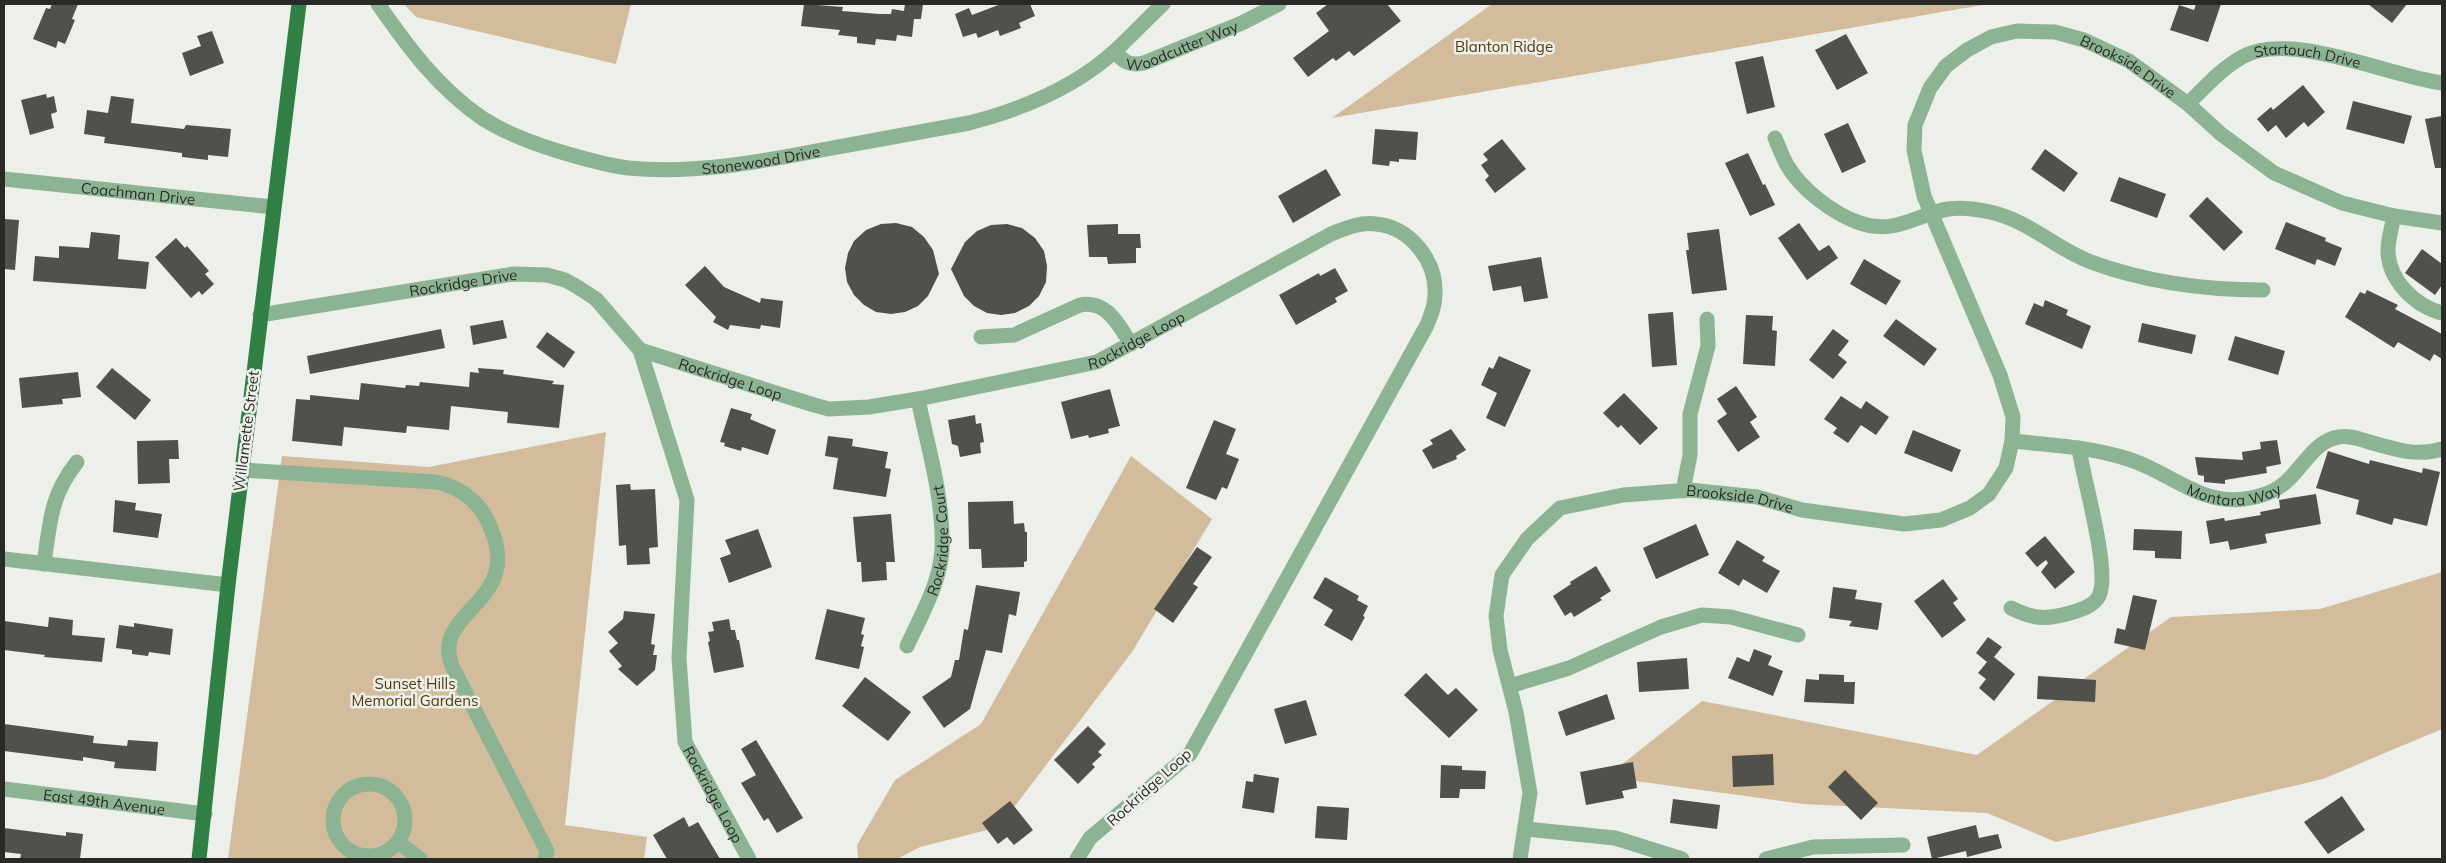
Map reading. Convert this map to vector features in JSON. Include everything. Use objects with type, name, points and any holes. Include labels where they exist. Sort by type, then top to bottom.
[{"type":"main road","name":"Willamette Street","points":[[199,859],[228,585],[299,4]]},
{"type":"street","name":"Stonewood Drive","points":[[378,4],[425,68],[482,118],[512,135],[580,157],[626,168],[665,170],[711,168],[760,162],[969,123],[1001,115],[1040,100],[1074,82],[1115,51],[1163,4]]},
{"type":"street","name":"Woodcutter Way","points":[[1115,51],[1124,62],[1136,65],[1144,63],[1242,23],[1279,4]]},
{"type":"street","name":"Brookside Drive","points":[[1520,859],[1530,793],[1516,712],[1500,650],[1496,616],[1502,575],[1527,539],[1560,508],[1623,496],[1683,491],[1757,497],[1802,510],[1904,524],[1941,520],[1970,508],[1989,494],[2006,468],[2012,441],[2013,416],[2000,375],[1931,215],[1915,163],[1913,140],[1918,113],[1930,88],[1946,66],[1967,50],[1991,37],[2003,33],[2038,30],[2055,32],[2084,40],[2129,61],[2188,104],[2220,134],[2274,173],[2329,199],[2394,216],[2442,223]]},
{"type":"street","name":"Startouch Drive","points":[[2188,104],[2214,78],[2243,57],[2262,49],[2274,48],[2304,49],[2410,78],[2442,83]]},
{"type":"street","points":[[1775,138],[1787,165],[1804,186],[1832,208],[1868,226],[1884,227],[1911,222],[1949,209],[1989,212],[2018,221],[2092,262],[2124,272],[2206,288],[2263,290]]},
{"type":"street","name":"Coachman Drive","points":[[4,179],[273,207]]},
{"type":"street","points":[[2394,216],[2388,248],[2390,266],[2396,278],[2412,298],[2434,311],[2442,313]]},
{"type":"street","name":"Rockridge Loop","points":[[640,350],[829,409],[869,407],[1086,365],[1108,357],[1348,226],[1377,224],[1402,233],[1422,250],[1430,264],[1435,294],[1433,309],[1427,325],[1190,754],[1090,838],[1078,859]]},
{"type":"street","name":"Rockridge Drive","points":[[260,315],[499,276],[532,273],[565,280],[596,299],[640,350]]},
{"type":"street","points":[[981,337],[1014,335],[1080,305],[1096,304],[1116,320],[1131,344]]},
{"type":"street","points":[[1683,491],[1690,455],[1690,414],[1708,346],[1707,319]]},
{"type":"street","name":"Rockridge Loop","points":[[640,350],[687,500],[679,658],[685,742],[749,859]]},
{"type":"street","points":[[658,406],[658,372],[667,367],[696,368]]},
{"type":"street","name":"Rockridge Court","points":[[907,646],[932,591],[942,551],[939,504],[918,399]]},
{"type":"street","name":"Montara Way","points":[[2012,441],[2079,448],[2128,459],[2195,492],[2227,500],[2258,496],[2275,490],[2288,481],[2320,445],[2330,438],[2342,436],[2357,438],[2410,453],[2442,449]]},
{"type":"street","points":[[2011,608],[2035,618],[2049,617],[2089,606],[2099,596],[2102,569],[2079,448]]},
{"type":"street","points":[[44,564],[54,502],[63,480],[77,462]]},
{"type":"street","points":[[242,470],[448,484],[466,494],[484,513],[496,544],[498,570],[490,589],[454,629],[448,646],[448,653],[452,666],[548,853],[545,859]]},
{"type":"street","points":[[4,559],[228,585]]},
{"type":"street","points":[[1510,686],[1569,668],[1661,626],[1702,614],[1731,617],[1798,635]]},
{"type":"street","points":[[360,785],[382,786],[392,792],[400,800],[406,822],[404,833],[398,842],[390,850],[368,857],[347,849],[339,840],[334,824],[335,807],[341,797],[360,785]]},
{"type":"street","name":"East 49th Avenue","points":[[4,789],[205,814]]},
{"type":"street","points":[[1526,829],[1615,838],[1682,859]]},
{"type":"street","points":[[398,842],[420,859]]},
{"type":"street","points":[[1766,859],[1812,847],[1903,845]]},
{"type":"green space","points":[[404,4],[631,4],[616,64],[416,17]]},
{"type":"green space","name":"Blanton Ridge","points":[[1492,4],[1988,4],[1332,118]]},
{"type":"green space","name":"Sunset Hills Memorial Gardens","points":[[606,432],[565,825],[647,837],[644,859],[228,859],[282,456],[429,467]]},
{"type":"green space","points":[[1131,456],[1212,519],[1132,652],[999,827],[920,847],[897,859],[858,859],[857,845],[895,780],[981,724]]},
{"type":"green space","points":[[2442,572],[2442,729],[2323,779],[2056,842],[1987,813],[1803,804],[1606,777],[1702,701],[1977,755],[2171,617],[2320,609]]},
{"type":"building","points":[[52,4],[78,4],[72,19],[75,20],[65,44],[58,41],[56,48],[33,39],[46,8],[50,9]]},
{"type":"building","points":[[804,4],[843,7],[842,11],[891,14],[892,9],[904,11],[905,4],[923,4],[921,19],[914,19],[912,37],[897,35],[896,41],[876,39],[875,45],[857,43],[857,37],[838,35],[840,30],[801,26]]},
{"type":"building","points":[[1001,4],[1030,4],[1035,16],[1019,23],[1021,28],[1000,36],[998,30],[978,38],[976,33],[963,37],[955,14],[969,8],[972,15]]},
{"type":"building","points":[[1328,4],[1387,4],[1401,21],[1354,56],[1349,51],[1336,61],[1333,58],[1308,77],[1293,58],[1329,31],[1316,13]]},
{"type":"building","points":[[2196,4],[2221,4],[2208,42],[2170,30],[2179,5],[2194,10]]},
{"type":"building","points":[[2368,4],[2407,4],[2392,23]]},
{"type":"building","points":[[212,31],[224,63],[190,76],[182,53],[201,46],[197,36]]},
{"type":"building","points":[[1846,34],[1868,73],[1837,90],[1815,50]]},
{"type":"building","points":[[1763,56],[1775,107],[1747,114],[1735,62]]},
{"type":"building","points":[[2303,85],[2325,112],[2308,127],[2304,122],[2286,138],[2276,125],[2268,132],[2257,119],[2271,107],[2273,110]]},
{"type":"building","points":[[46,94],[47,98],[54,96],[57,112],[51,114],[54,128],[30,135],[21,100]]},
{"type":"building","points":[[111,96],[134,99],[131,123],[184,129],[186,125],[231,129],[228,157],[208,155],[208,160],[182,157],[182,153],[104,143],[105,137],[84,134],[87,110],[108,113]]},
{"type":"building","points":[[2353,101],[2412,116],[2404,144],[2346,129]]},
{"type":"building","points":[[2442,116],[2442,168],[2435,168],[2425,119]]},
{"type":"building","points":[[1848,123],[1866,162],[1842,173],[1824,134]]},
{"type":"building","points":[[1375,129],[1418,132],[1416,160],[1399,159],[1399,162],[1390,161],[1389,166],[1372,164]]},
{"type":"building","points":[[1502,139],[1526,169],[1495,193],[1485,180],[1489,176],[1481,165],[1488,160],[1483,154]]},
{"type":"building","points":[[2045,149],[2078,173],[2064,192],[2031,169]]},
{"type":"building","points":[[1748,153],[1775,205],[1750,216],[1725,163]]},
{"type":"building","points":[[1326,169],[1341,195],[1293,223],[1278,196]]},
{"type":"building","points":[[2119,177],[2166,194],[2157,218],[2110,201]]},
{"type":"building","points":[[2207,197],[2243,232],[2224,251],[2189,216]]},
{"type":"building","points":[[4,219],[19,220],[15,270],[4,269]]},
{"type":"building","points":[[2286,222],[2326,238],[2325,241],[2342,248],[2335,266],[2317,259],[2315,265],[2275,249]]},
{"type":"building","points":[[896,223],[912,227],[924,237],[933,250],[939,274],[928,296],[918,306],[905,312],[891,314],[876,312],[864,305],[854,295],[847,282],[845,268],[848,253],[854,241],[866,230],[881,224]]},
{"type":"building","points":[[1799,223],[1819,251],[1829,245],[1838,258],[1807,280],[1778,238]]},
{"type":"building","points":[[1007,224],[1022,228],[1035,238],[1044,251],[1047,266],[1046,282],[1039,296],[1029,306],[1015,313],[1001,315],[987,313],[974,306],[964,296],[951,269],[965,242],[977,231],[991,225]]},
{"type":"building","points":[[1118,224],[1118,234],[1140,234],[1141,248],[1136,248],[1136,263],[1108,264],[1107,257],[1089,257],[1087,225]]},
{"type":"building","points":[[1719,229],[1727,290],[1692,294],[1686,250],[1689,250],[1687,233]]},
{"type":"building","points":[[91,232],[120,235],[118,259],[149,262],[146,289],[33,281],[35,256],[59,258],[59,246],[89,248]]},
{"type":"building","points":[[176,238],[185,248],[187,246],[209,271],[205,274],[214,284],[202,295],[199,291],[191,298],[155,257]]},
{"type":"building","points":[[2422,249],[2442,264],[2442,285],[2435,295],[2405,273]]},
{"type":"building","points":[[1541,257],[1548,298],[1524,302],[1521,286],[1493,291],[1488,266]]},
{"type":"building","points":[[1864,259],[1901,281],[1886,305],[1850,284]]},
{"type":"building","points":[[705,266],[724,287],[760,303],[761,298],[783,301],[780,328],[761,325],[760,329],[730,325],[728,330],[713,322],[716,317],[685,285]]},
{"type":"building","points":[[1335,268],[1348,291],[1335,298],[1337,302],[1296,325],[1279,295],[1319,273],[1320,276]]},
{"type":"building","points":[[2367,290],[2398,305],[2395,309],[2442,334],[2442,359],[2434,354],[2430,361],[2398,342],[2394,348],[2345,317],[2360,292],[2365,294]]},
{"type":"building","points":[[2045,300],[2068,310],[2066,315],[2091,326],[2082,349],[2025,324],[2034,303],[2043,307]]},
{"type":"building","points":[[1673,312],[1677,365],[1652,367],[1648,314]]},
{"type":"building","points":[[1746,315],[1773,316],[1772,330],[1777,331],[1775,366],[1743,364]]},
{"type":"building","points":[[1896,319],[1937,349],[1924,366],[1883,336]]},
{"type":"building","points":[[503,320],[507,338],[473,345],[470,326]]},
{"type":"building","points":[[2142,323],[2196,335],[2192,354],[2138,342]]},
{"type":"building","points":[[441,329],[445,348],[310,374],[307,356]]},
{"type":"building","points":[[1833,329],[1849,341],[1838,355],[1847,362],[1833,379],[1809,360]]},
{"type":"building","points":[[547,332],[575,352],[564,368],[536,347]]},
{"type":"building","points":[[2235,336],[2285,351],[2278,375],[2228,360]]},
{"type":"building","points":[[1499,356],[1531,370],[1505,427],[1486,418],[1497,393],[1481,385],[1489,367],[1493,369]]},
{"type":"building","points":[[112,368],[151,400],[135,420],[96,387]]},
{"type":"building","points":[[478,368],[504,370],[503,374],[554,381],[552,384],[564,385],[559,428],[507,423],[508,412],[451,406],[449,430],[407,426],[406,433],[344,427],[342,446],[292,441],[296,399],[310,400],[310,395],[359,400],[361,383],[405,388],[406,385],[419,386],[420,382],[469,387],[470,372],[479,373]]},
{"type":"building","points":[[78,372],[81,397],[62,399],[63,404],[22,408],[19,378]]},
{"type":"building","points":[[1736,386],[1757,417],[1750,422],[1760,437],[1738,452],[1717,421],[1727,414],[1717,399]]},
{"type":"building","points":[[1110,389],[1120,426],[1108,429],[1109,433],[1089,438],[1088,435],[1071,439],[1061,402]]},
{"type":"building","points":[[1624,393],[1658,428],[1640,445],[1621,425],[1618,428],[1603,413]]},
{"type":"building","points":[[1841,396],[1861,409],[1866,401],[1889,417],[1876,435],[1861,425],[1848,443],[1833,433],[1837,428],[1824,419]]},
{"type":"building","points":[[731,408],[752,414],[750,419],[776,430],[768,455],[742,447],[741,451],[724,446],[725,443],[720,442]]},
{"type":"building","points":[[975,415],[976,424],[981,423],[984,442],[980,443],[981,453],[960,457],[958,446],[952,444],[948,420]]},
{"type":"building","points":[[1214,420],[1236,429],[1226,454],[1239,459],[1227,489],[1222,487],[1216,500],[1186,488]]},
{"type":"building","points":[[1451,429],[1466,450],[1456,456],[1457,459],[1433,469],[1422,450],[1433,444],[1430,440]]},
{"type":"building","points":[[1913,430],[1961,450],[1952,472],[1904,453]]},
{"type":"building","points":[[828,436],[853,439],[852,446],[888,452],[885,468],[891,469],[886,497],[833,489],[838,458],[825,456]]},
{"type":"building","points":[[178,440],[179,459],[169,459],[170,483],[138,484],[137,441]]},
{"type":"building","points":[[2277,440],[2281,464],[2266,467],[2267,473],[2225,480],[2225,484],[2204,482],[2204,476],[2198,475],[2195,457],[2243,460],[2242,452],[2261,449],[2260,442]]},
{"type":"building","points":[[2328,451],[2369,464],[2370,460],[2422,473],[2423,468],[2440,472],[2427,526],[2394,518],[2392,525],[2356,514],[2359,500],[2316,488]]},
{"type":"building","points":[[630,484],[631,490],[655,489],[658,547],[649,548],[650,564],[627,565],[626,545],[619,546],[616,485]]},
{"type":"building","points":[[2316,494],[2321,524],[2265,534],[2267,543],[2230,550],[2228,541],[2210,544],[2206,521],[2224,518],[2225,521],[2261,515],[2260,512],[2280,508],[2279,500]]},
{"type":"building","points":[[115,500],[136,503],[135,510],[162,514],[158,538],[113,532]]},
{"type":"building","points":[[1013,501],[1014,524],[1024,523],[1025,532],[1027,532],[1027,561],[1024,562],[1024,567],[982,568],[981,549],[969,549],[968,502]]},
{"type":"building","points":[[891,514],[895,562],[886,562],[887,580],[862,582],[861,562],[857,562],[853,517]]},
{"type":"building","points":[[1696,524],[1709,555],[1656,579],[1643,548]]},
{"type":"building","points":[[758,529],[772,567],[729,583],[720,558],[731,554],[725,540]]},
{"type":"building","points":[[2134,529],[2182,531],[2181,559],[2155,558],[2155,551],[2133,550]]},
{"type":"building","points":[[2045,536],[2075,572],[2055,589],[2041,572],[2048,563],[2046,560],[2037,567],[2025,553]]},
{"type":"building","points":[[1737,540],[1765,557],[1762,561],[1780,571],[1767,593],[1743,579],[1739,586],[1718,573]]},
{"type":"building","points":[[1197,547],[1212,557],[1193,584],[1198,587],[1173,623],[1154,609]]},
{"type":"building","points":[[1596,566],[1611,591],[1600,598],[1602,600],[1574,617],[1571,612],[1565,616],[1553,596],[1571,584],[1570,582]]},
{"type":"building","points":[[1325,577],[1359,596],[1357,600],[1368,606],[1363,616],[1365,617],[1352,641],[1324,625],[1333,610],[1313,598]]},
{"type":"building","points":[[1943,579],[1958,599],[1953,603],[1966,620],[1942,638],[1914,601]]},
{"type":"building","points":[[976,585],[1020,592],[1016,616],[1009,614],[1002,653],[986,650],[970,709],[944,728],[922,697],[951,677],[955,660],[959,660],[964,629],[968,630]]},
{"type":"building","points":[[1833,587],[1857,590],[1855,599],[1882,603],[1878,630],[1849,626],[1852,621],[1829,618]]},
{"type":"building","points":[[2133,595],[2157,600],[2145,650],[2114,643],[2117,628],[2125,630]]},
{"type":"building","points":[[827,609],[865,618],[861,634],[864,635],[861,646],[864,647],[859,669],[815,659]]},
{"type":"building","points":[[624,611],[655,614],[651,644],[655,645],[653,655],[657,655],[655,670],[637,686],[618,669],[622,666],[609,651],[618,643],[608,632],[623,619]]},
{"type":"building","points":[[49,617],[73,620],[72,635],[105,638],[102,662],[44,657],[45,655],[4,650],[4,621],[48,627]]},
{"type":"building","points":[[729,619],[731,630],[735,630],[737,640],[739,640],[744,667],[714,673],[708,632],[714,631],[712,622]]},
{"type":"building","points":[[134,623],[173,629],[170,655],[149,652],[148,656],[132,654],[132,650],[116,648],[119,625],[134,627]]},
{"type":"building","points":[[1988,637],[2002,647],[1994,657],[2015,674],[1994,701],[1979,688],[1986,679],[1978,673],[1987,662],[1976,653]]},
{"type":"building","points":[[1754,649],[1772,656],[1768,665],[1783,671],[1773,696],[1728,678],[1737,657],[1749,662]]},
{"type":"building","points":[[1687,658],[1689,689],[1639,692],[1637,662]]},
{"type":"building","points":[[1426,673],[1448,695],[1456,688],[1478,710],[1449,738],[1404,695]]},
{"type":"building","points":[[1819,674],[1844,675],[1844,682],[1855,682],[1854,704],[1804,702],[1806,679],[1819,680]]},
{"type":"building","points":[[2038,676],[2096,680],[2095,702],[2037,699]]},
{"type":"building","points":[[865,677],[911,712],[888,741],[842,706]]},
{"type":"building","points":[[1607,694],[1615,719],[1566,736],[1558,712]]},
{"type":"building","points":[[1306,700],[1317,735],[1285,744],[1274,709]]},
{"type":"building","points":[[4,724],[94,736],[93,743],[127,746],[128,740],[158,742],[156,771],[114,768],[115,762],[83,757],[83,761],[4,751]]},
{"type":"building","points":[[1088,726],[1106,744],[1098,752],[1102,755],[1092,764],[1095,767],[1078,784],[1054,760]]},
{"type":"building","points":[[756,740],[803,818],[777,833],[768,818],[764,821],[741,783],[756,775],[741,749]]},
{"type":"building","points":[[1773,754],[1774,785],[1733,787],[1732,756]]},
{"type":"building","points":[[1633,762],[1637,788],[1622,791],[1624,798],[1586,805],[1580,772]]},
{"type":"building","points":[[1441,765],[1462,766],[1462,770],[1486,771],[1485,789],[1460,789],[1459,798],[1440,798]]},
{"type":"building","points":[[1845,770],[1878,803],[1861,820],[1828,787]]},
{"type":"building","points":[[1254,774],[1279,778],[1274,813],[1242,808],[1246,781],[1253,782]]},
{"type":"building","points":[[2342,796],[2365,830],[2328,854],[2304,822]]},
{"type":"building","points":[[1673,799],[1720,805],[1717,829],[1670,823]]},
{"type":"building","points":[[1010,801],[1033,830],[1014,845],[1007,837],[998,844],[982,823]]},
{"type":"building","points":[[1317,806],[1349,808],[1347,840],[1315,838]]},
{"type":"building","points":[[684,817],[689,827],[698,822],[720,859],[667,859],[653,835]]},
{"type":"building","points":[[1976,825],[1979,838],[1998,834],[2002,848],[1967,857],[1966,851],[1932,859],[1927,837]]},
{"type":"building","points":[[4,828],[66,836],[66,832],[83,834],[80,859],[20,859],[21,854],[4,852]]}]
